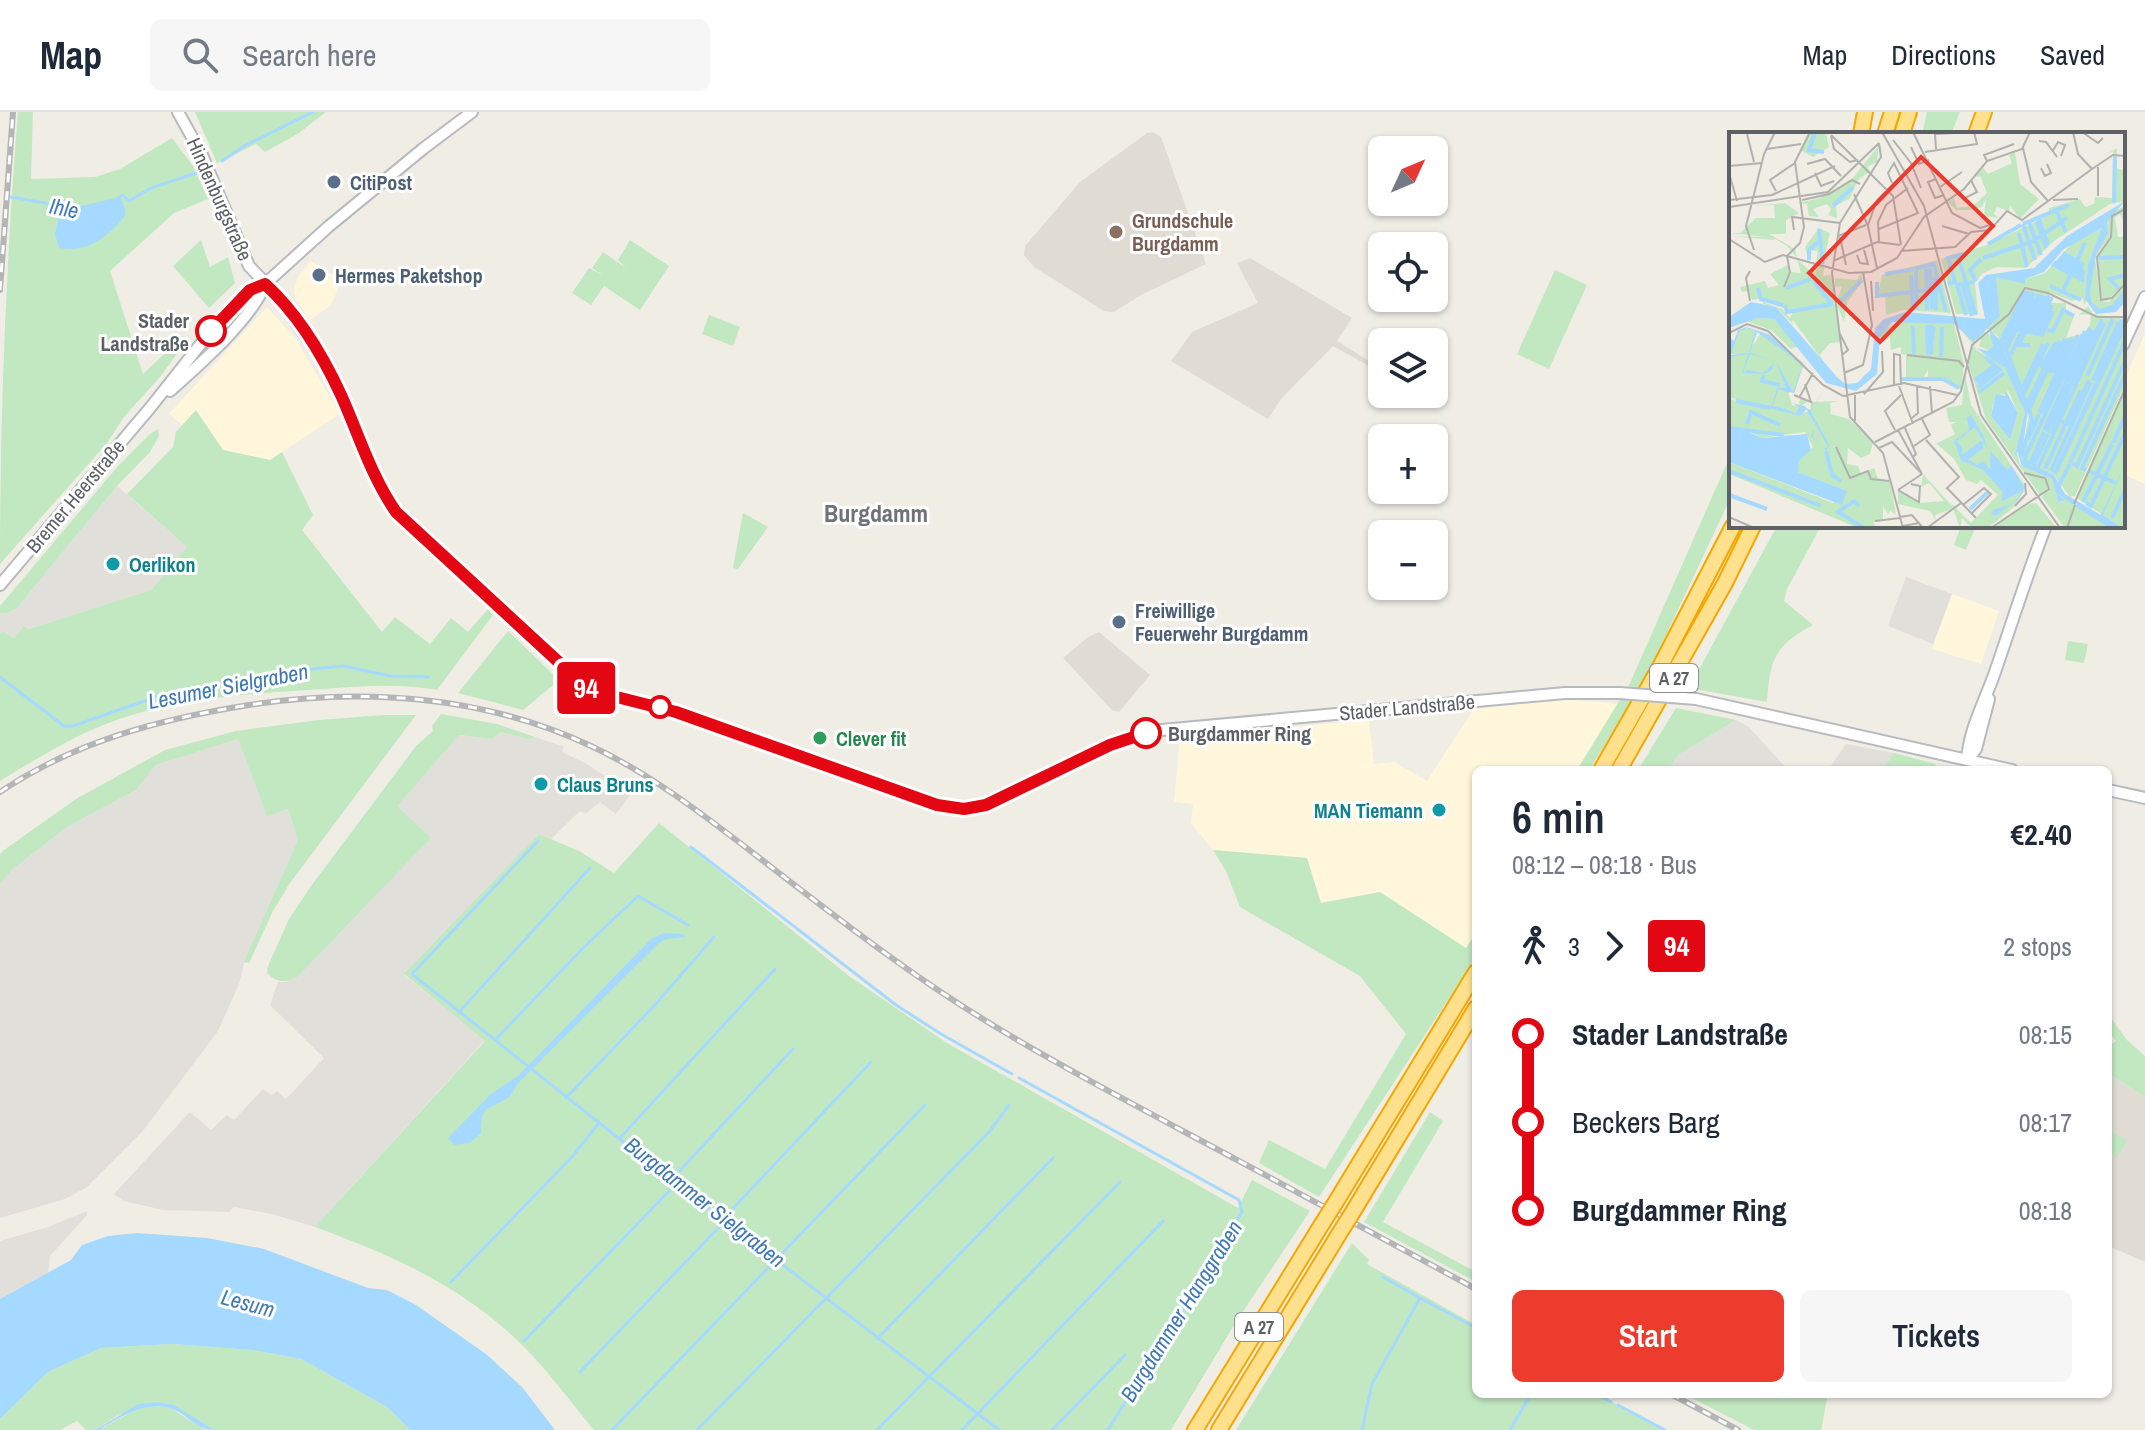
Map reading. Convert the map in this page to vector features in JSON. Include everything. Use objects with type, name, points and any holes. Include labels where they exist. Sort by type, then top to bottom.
[{"type":"highway","points":[[1861,132],[1865,112]]},
{"type":"highway","points":[[1886,132],[1892,112]]},
{"type":"highway","points":[[1903,132],[1909,112]]},
{"type":"highway","points":[[1977,132],[1984,112]]},
{"type":"highway","name":"A 27","points":[[1603,766],[1660,667],[1732,528]]},
{"type":"highway","name":"A 27","points":[[1621,766],[1725,583],[1752,528]]},
{"type":"highway","points":[[1725,583],[1762,528]]},
{"type":"highway","name":"A 27","points":[[1195,1430],[1472,978]]},
{"type":"highway","name":"A 27","points":[[1219,1430],[1472,1015]]},
{"type":"street","name":"Hindenburgstraße","points":[[178,112],[202,155],[249,266],[265,284]]},
{"type":"street","name":"Bremer Heerstraße","points":[[0,585],[150,408],[218,345],[259,300],[265,284],[352,207],[472,112]]},
{"type":"street","name":"Stader Landstraße","points":[[265,284],[279,297],[329,370],[382,491],[396,512],[584,686],[602,695],[676,712],[937,805],[964,809],[986,805],[1110,745],[1162,730],[1565,693],[1620,693],[1696,699],[1994,766]]},
{"type":"street","points":[[2125,341],[2145,297]]},
{"type":"street","points":[[1967,760],[1976,749],[1993,676],[2045,528]]},
{"type":"street","points":[[2112,791],[2145,798]]},
{"type":"shaded area","name":"Grundschule Burgdamm","points":[[1153,132],[1161,137],[1206,264],[1141,295],[1114,312],[1104,311],[1034,267],[1024,255],[1025,246],[1080,182],[1147,133]]},
{"type":"shaded area","points":[[1250,258],[1352,318],[1337,341],[1368,360],[1368,365],[1333,346],[1281,399],[1268,419],[1171,361],[1192,332],[1258,303],[1237,263]]},
{"type":"shaded area","points":[[311,261],[342,281],[330,306],[310,320],[295,298],[294,287]]},
{"type":"shaded area","points":[[267,307],[295,338],[340,414],[270,460],[223,450],[196,411],[182,425],[169,414]]},
{"type":"shaded area","points":[[2145,334],[2145,484],[2125,475],[2125,378]]},
{"type":"shaded area","points":[[117,486],[187,547],[151,590],[29,629],[24,626],[14,638],[0,634],[0,612],[4,614],[16,609]]},
{"type":"shaded area","points":[[1906,577],[1952,594],[1933,644],[1888,626]]},
{"type":"shaded area","points":[[1952,594],[1999,611],[1981,664],[1932,649]]},
{"type":"shaded area","points":[[1099,632],[1150,675],[1119,712],[1112,710],[1063,658]]},
{"type":"shaded area","points":[[1565,699],[1619,704],[1580,766],[1472,766],[1472,939],[1466,949],[1380,892],[1320,903],[1306,858],[1213,850],[1191,823],[1193,804],[1174,802],[1180,737],[1369,720],[1374,764],[1394,762],[1427,781],[1474,709]]},
{"type":"shaded area","points":[[1736,720],[1749,727],[1784,766],[1671,766],[1678,755]]},
{"type":"shaded area","points":[[501,732],[528,739],[535,737],[564,747],[562,752],[587,764],[631,794],[616,814],[600,802],[585,814],[580,811],[551,839],[539,834],[404,975],[485,1040],[315,1227],[234,1207],[229,1212],[163,1210],[124,1201],[114,1194],[190,1112],[211,1130],[227,1115],[234,1120],[263,1089],[272,1095],[277,1091],[286,1099],[324,1058],[270,1005],[278,982],[286,982],[431,838],[396,806],[459,735],[493,739]]},
{"type":"shaded area","points":[[238,739],[267,815],[288,809],[298,840],[245,959],[239,984],[218,1031],[142,1132],[87,1187],[65,1199],[0,1218],[0,884],[13,869],[67,827],[136,790],[156,765]]},
{"type":"shaded area","points":[[1846,744],[1894,753],[1885,766],[1831,766]]},
{"type":"shaded area","points":[[2112,1076],[2145,1097],[2145,1262],[2112,1248]]},
{"type":"shaded area","points":[[87,1211],[87,1215],[50,1256],[48,1273],[0,1299],[0,1241],[48,1227]]},
{"type":"green space","points":[[18,112],[33,112],[31,179],[95,177],[120,169],[172,138],[193,166],[208,199],[174,213],[110,271],[143,374],[183,336],[187,340],[160,377],[124,417],[107,443],[0,564],[4,338]]},
{"type":"green space","points":[[195,112],[326,112],[299,133],[265,152],[256,144],[217,163]]},
{"type":"green space","points":[[1927,112],[1960,112],[1952,132],[1922,132]]},
{"type":"green space","points":[[201,240],[210,267],[228,257],[235,283],[209,308],[173,266]]},
{"type":"green space","points":[[630,240],[669,266],[640,310],[604,286],[591,305],[572,293],[589,268],[604,276],[592,268],[603,252],[626,268],[618,260]]},
{"type":"green space","points":[[1555,270],[1587,285],[1549,369],[1517,354]]},
{"type":"green space","points":[[709,315],[740,327],[733,346],[702,334]]},
{"type":"green space","points":[[196,410],[223,450],[270,460],[282,452],[313,515],[302,530],[382,632],[395,617],[430,644],[451,618],[468,632],[488,609],[493,615],[437,690],[405,686],[356,687],[241,695],[175,704],[98,727],[0,781],[0,634],[3,632],[14,638],[24,626],[29,629],[151,590],[187,547],[127,494],[173,447],[176,432]]},
{"type":"green space","points":[[158,429],[159,436],[150,452],[117,486],[16,609],[4,614],[0,612],[0,606],[118,466]]},
{"type":"green space","points":[[1729,459],[1729,501],[1644,682],[1592,766],[1579,766],[1630,683]]},
{"type":"green space","points":[[743,513],[768,527],[738,569],[733,568]]},
{"type":"green space","points":[[1776,528],[1820,528],[1787,589],[1784,601],[1813,625],[1790,640],[1776,656],[1767,702],[1689,688]]},
{"type":"green space","points":[[1960,528],[1975,528],[1966,550],[1954,545]]},
{"type":"green space","points":[[508,631],[559,680],[523,710],[458,693]]},
{"type":"green space","points":[[2068,641],[2088,644],[2084,663],[2065,660]]},
{"type":"green space","points":[[1676,708],[1736,720],[1678,755],[1671,766],[1640,766]]},
{"type":"green space","points":[[441,714],[497,724],[535,737],[528,739],[501,732],[493,739],[459,735],[397,806],[431,838],[297,977],[285,981],[274,979],[267,973],[268,966],[289,919],[416,746],[433,731],[432,726]]},
{"type":"green space","points":[[384,715],[416,715],[290,883],[249,963],[244,962],[245,959],[298,840],[288,809],[267,816],[238,739],[156,765],[136,790],[67,827],[13,869],[0,884],[0,854],[4,850],[76,799],[165,750],[236,731]]},
{"type":"green space","points":[[1894,753],[1936,764],[1935,766],[1885,766]]},
{"type":"green space","points":[[659,823],[849,976],[947,1043],[1238,1208],[1252,1180],[1310,1211],[1234,1325],[1171,1430],[594,1430],[528,1351],[472,1303],[396,1260],[315,1227],[485,1041],[404,974],[539,834],[579,851],[614,873]]},
{"type":"green space","points":[[1213,850],[1307,858],[1321,903],[1380,892],[1466,948],[1472,939],[1472,963],[1319,1197],[1259,1163],[1269,1140],[1325,1169],[1406,1034],[1360,976],[1240,907],[1226,871]]},
{"type":"green space","points":[[2112,1019],[2127,1040],[2145,1056],[2145,1097],[2112,1076],[2112,1044],[2116,1041],[2112,1036]]},
{"type":"green space","points":[[1430,1112],[1443,1121],[1383,1222],[1472,1270],[1472,1280],[1364,1222]]},
{"type":"green space","points":[[2112,1132],[2127,1141],[2117,1157],[2112,1154]]},
{"type":"green space","points":[[1352,1243],[1369,1260],[1367,1264],[1472,1323],[1472,1398],[1605,1398],[1662,1430],[1236,1430]]},
{"type":"green space","points":[[173,1344],[252,1350],[301,1359],[387,1407],[410,1430],[214,1430],[157,1402],[118,1415],[95,1430],[86,1430],[77,1421],[60,1430],[0,1430],[0,1419],[48,1372],[101,1348]]},
{"type":"green space","points":[[1692,1398],[1827,1398],[1821,1430],[1754,1430]]},
{"type":"green space","points":[[169,1407],[205,1430],[99,1430],[138,1408]]},
{"type":"water","points":[[120,197],[125,216],[104,237],[88,246],[59,248],[55,234],[60,211]]},
{"type":"water","points":[[664,933],[683,934],[686,937],[666,939],[658,944],[518,1083],[510,1096],[486,1110],[481,1133],[470,1143],[454,1145],[448,1138],[491,1094],[519,1075],[651,939]]},
{"type":"water","name":"Lesum","points":[[137,1233],[207,1238],[264,1249],[368,1288],[387,1290],[416,1305],[486,1354],[522,1387],[555,1430],[410,1430],[387,1407],[301,1359],[252,1350],[173,1344],[101,1348],[48,1372],[0,1419],[0,1299],[71,1260],[82,1245],[108,1236]]},
{"type":"water","points":[[157,1402],[174,1405],[214,1430],[199,1426],[175,1410],[153,1407],[131,1412],[95,1430],[138,1404]]},
{"type":"waterway","name":"Ihle","points":[[222,161],[246,145],[313,112]]},
{"type":"waterway","name":"Ihle","points":[[117,199],[123,195],[129,201],[151,188],[200,172]]},
{"type":"waterway","name":"Ihle","points":[[11,197],[45,203],[61,211]]},
{"type":"waterway","name":"Lesumer Sielgraben","points":[[0,677],[64,726],[73,726],[167,693],[281,672],[344,666],[390,676],[428,677]]},
{"type":"waterway","name":"Burgdammer Sielgraben","points":[[538,841],[412,974],[661,1172],[999,1430]]},
{"type":"waterway","name":"Burgdammer Hanggraben","points":[[691,847],[896,1005],[1012,1074]]},
{"type":"waterway","points":[[459,1012],[590,868]]},
{"type":"waterway","points":[[495,1040],[638,896],[688,925]]},
{"type":"waterway","points":[[566,1098],[654,1006],[714,937]]},
{"type":"waterway","points":[[619,1139],[775,969]]},
{"type":"waterway","points":[[671,1180],[793,1049]]},
{"type":"waterway","points":[[723,1219],[871,1062]]},
{"type":"waterway","name":"Burgdammer Hanggraben","points":[[1019,1078],[1239,1200],[1242,1212],[1108,1430]]},
{"type":"waterway","points":[[612,1430],[925,1105]]},
{"type":"waterway","points":[[697,1430],[989,1132],[1009,1105]]},
{"type":"waterway","points":[[451,1282],[571,1158],[599,1123]]},
{"type":"waterway","points":[[877,1339],[1053,1158]]},
{"type":"waterway","points":[[877,1430],[1120,1182]]},
{"type":"waterway","points":[[524,1341],[676,1184]]},
{"type":"waterway","points":[[962,1430],[1163,1221]]},
{"type":"waterway","points":[[580,1372],[724,1222]]},
{"type":"waterway","points":[[1383,1277],[1420,1298]]},
{"type":"waterway","points":[[1362,1430],[1372,1384],[1420,1298],[1472,1326]]},
{"type":"waterway","points":[[1052,1430],[1125,1355]]},
{"type":"waterway","points":[[1510,1430],[1529,1398]]},
{"type":"waterway","points":[[1604,1398],[1611,1402]]},
{"type":"waterway","points":[[1618,1405],[1665,1430]]},
{"type":"railway","points":[[0,290],[13,112]]},
{"type":"railway","points":[[0,792],[58,759],[151,725],[249,705],[292,700],[336,697],[423,700],[467,706],[551,729],[613,757],[677,796],[907,969],[1001,1030],[1091,1082],[1472,1287]]},
{"type":"railway","points":[[1678,1398],[1738,1430]]},
{"type":"bus line","name":"94","points":[[211,331],[250,290],[265,284],[279,297],[329,370],[382,491],[396,512],[589,690],[658,706],[891,790],[937,805],[964,809],[1002,799],[1110,745],[1146,733]]},
{"type":"place","name":"CitiPost","points":[[334,182]]},
{"type":"place","name":"Grundschule Burgdamm","points":[[1116,232]]},
{"type":"place","name":"Hermes Paketshop","points":[[319,275]]},
{"type":"place","name":"Stader Landstraße","points":[[211,331]]},
{"type":"place","name":"Oerlikon","points":[[113,564]]},
{"type":"place","name":"Freiwillige Feuerwehr Burgdamm","points":[[1119,622]]},
{"type":"place","name":"Burgdammer Ring","points":[[1146,733]]},
{"type":"place","name":"Clever fit","points":[[820,738]]},
{"type":"place","name":"Claus Bruns","points":[[541,784]]},
{"type":"place","name":"MAN Tiemann","points":[[1439,810]]},
{"type":"district","name":"Burgdamm","points":[[876,513]]}]
